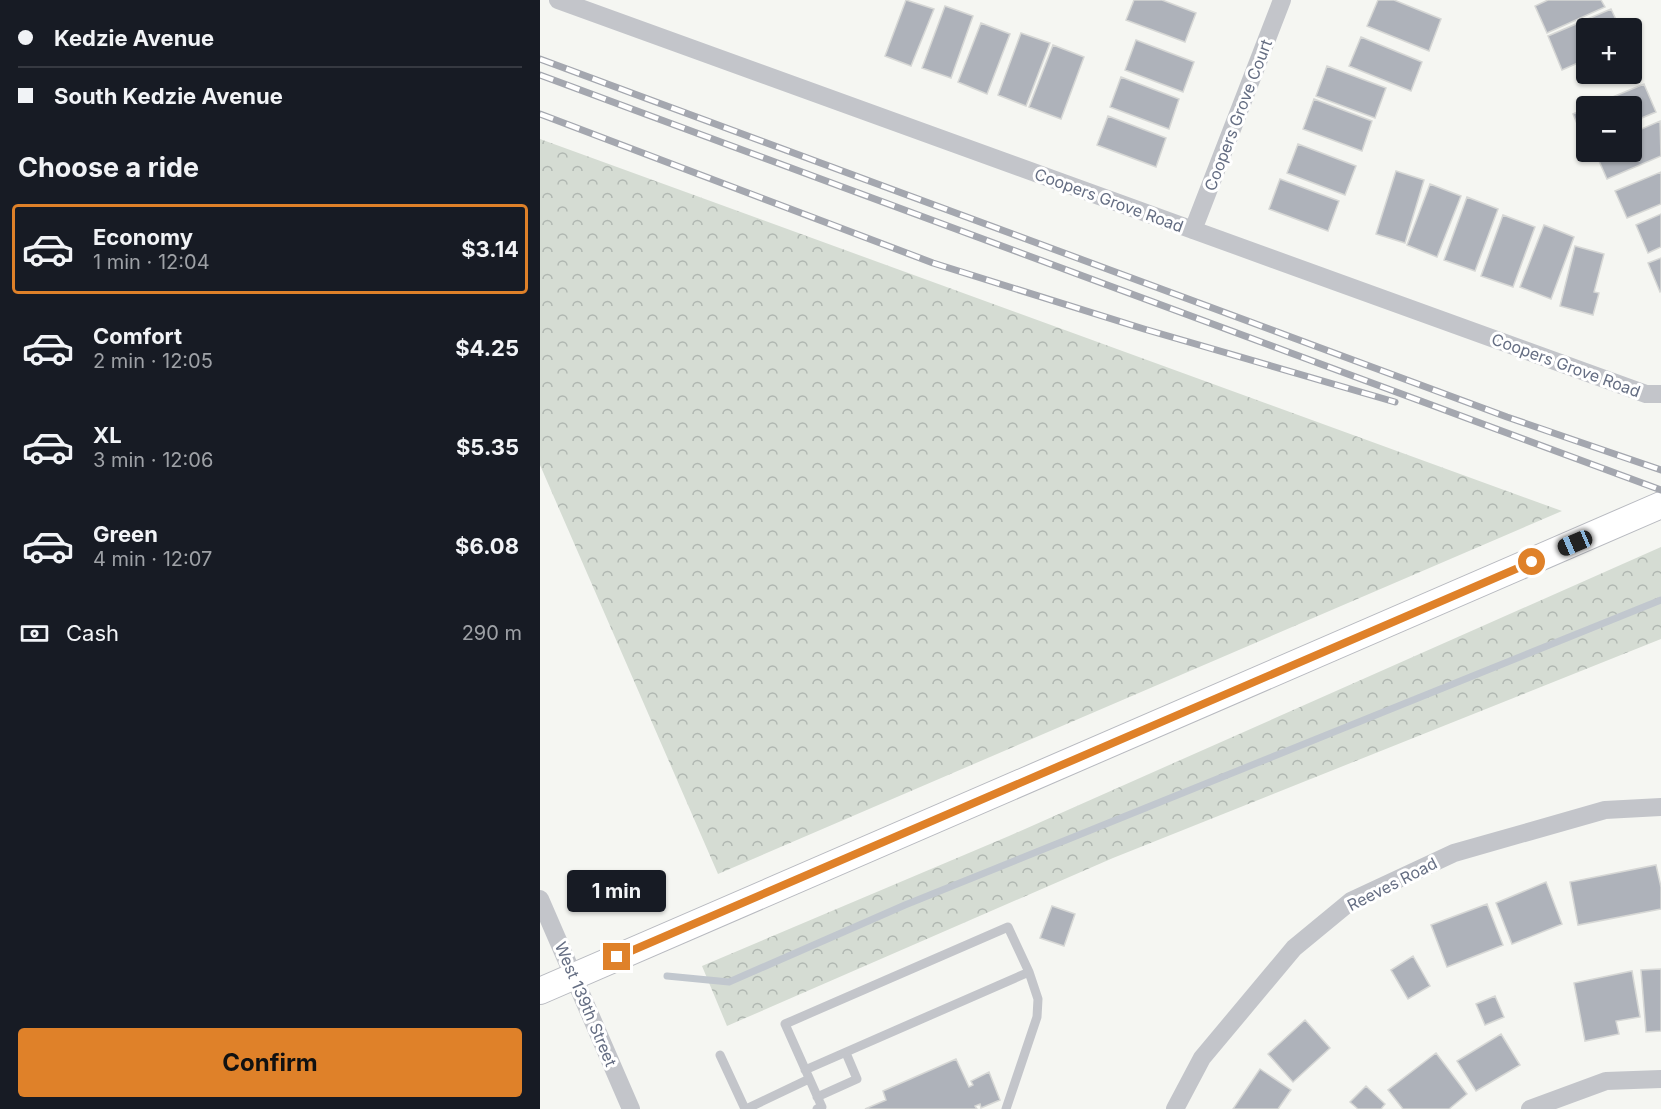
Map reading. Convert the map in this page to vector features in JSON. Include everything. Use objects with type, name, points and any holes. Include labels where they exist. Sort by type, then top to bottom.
[{"type":"main road","points":[[540,991],[1661,505]]},
{"type":"street","name":"Coopers Grove Road","points":[[558,0],[1646,394],[1661,394]]},
{"type":"street","name":"Coopers Grove Court","points":[[1193,230],[1282,0]]},
{"type":"street","name":"Reeves Road","points":[[1175,1109],[1202,1058],[1294,948],[1352,901],[1454,853],[1605,810],[1661,807]]},
{"type":"street","name":"West 139th Street","points":[[540,899],[630,1109]]},
{"type":"street","points":[[1530,1109],[1606,1081],[1661,1079]]},
{"type":"lane","points":[[819,1108],[817,1097],[785,1024],[1008,927],[1029,972],[1038,999],[1037,1017],[1006,1109]]},
{"type":"lane","points":[[720,1055],[745,1109],[846,1053],[1029,972]]},
{"type":"lane","points":[[817,1097],[857,1079],[846,1053]]},
{"type":"green space","points":[[540,139],[1562,511],[718,874],[540,465]]},
{"type":"green space","points":[[1661,547],[1661,639],[1113,858],[727,1026],[702,966],[1009,836]]},
{"type":"building","points":[[906,0],[934,9],[911,66],[885,56]]},
{"type":"building","points":[[1134,0],[1162,0],[1196,13],[1185,42],[1126,20]]},
{"type":"building","points":[[1378,0],[1394,0],[1441,19],[1429,51],[1367,26]]},
{"type":"building","points":[[1548,0],[1601,0],[1605,7],[1576,18],[1547,33],[1535,6]]},
{"type":"building","points":[[945,6],[973,16],[951,78],[922,68]]},
{"type":"building","points":[[1611,9],[1615,18],[1590,18]]},
{"type":"building","points":[[981,23],[1010,34],[987,94],[958,82]]},
{"type":"building","points":[[1576,24],[1576,64],[1562,70],[1548,36]]},
{"type":"building","points":[[1021,33],[1050,43],[1026,106],[998,95]]},
{"type":"building","points":[[1361,37],[1422,62],[1411,91],[1349,66]]},
{"type":"building","points":[[1136,40],[1194,62],[1183,92],[1125,70]]},
{"type":"building","points":[[1053,45],[1084,57],[1061,119],[1029,107]]},
{"type":"building","points":[[1327,66],[1386,88],[1375,118],[1316,96]]},
{"type":"building","points":[[1121,77],[1179,99],[1169,129],[1110,107]]},
{"type":"building","points":[[1644,84],[1656,112],[1642,118],[1642,96],[1615,96]]},
{"type":"building","points":[[1314,99],[1372,121],[1362,151],[1303,129]]},
{"type":"building","points":[[1108,116],[1166,138],[1156,167],[1097,145]]},
{"type":"building","points":[[1660,121],[1661,156],[1607,179],[1599,162],[1642,162],[1642,129]]},
{"type":"building","points":[[1298,144],[1356,166],[1345,195],[1287,173]]},
{"type":"building","points":[[1396,171],[1424,180],[1405,243],[1376,234]]},
{"type":"building","points":[[1661,172],[1661,204],[1627,218],[1615,191]]},
{"type":"building","points":[[1280,179],[1339,201],[1328,231],[1269,209]]},
{"type":"building","points":[[1430,184],[1461,196],[1437,257],[1407,245]]},
{"type":"building","points":[[1467,197],[1498,209],[1475,271],[1444,260]]},
{"type":"building","points":[[1661,214],[1661,247],[1648,253],[1636,225]]},
{"type":"building","points":[[1503,215],[1535,227],[1513,287],[1481,276]]},
{"type":"building","points":[[1544,225],[1574,237],[1551,299],[1520,287]]},
{"type":"building","points":[[1575,246],[1604,254],[1594,292],[1599,293],[1593,315],[1560,306]]},
{"type":"building","points":[[1661,258],[1661,291],[1660,292],[1648,263]]},
{"type":"building","points":[[1656,865],[1661,887],[1661,909],[1578,925],[1570,882]]},
{"type":"building","points":[[1546,882],[1562,924],[1512,944],[1496,903]]},
{"type":"building","points":[[1487,904],[1503,945],[1447,967],[1431,925]]},
{"type":"building","points":[[1052,906],[1075,914],[1064,946],[1040,938]]},
{"type":"building","points":[[1413,956],[1430,986],[1408,999],[1391,970]]},
{"type":"building","points":[[1661,969],[1661,1031],[1646,1032],[1641,970]]},
{"type":"building","points":[[1632,971],[1640,1017],[1616,1021],[1619,1034],[1585,1041],[1574,983]]},
{"type":"building","points":[[1495,996],[1504,1017],[1485,1025],[1476,1004]]},
{"type":"building","points":[[1305,1020],[1330,1048],[1293,1082],[1268,1054]]},
{"type":"building","points":[[1501,1034],[1520,1065],[1476,1091],[1457,1061]]},
{"type":"building","points":[[1436,1053],[1467,1094],[1449,1109],[1403,1109],[1388,1090]]},
{"type":"building","points":[[956,1059],[969,1087],[973,1085],[971,1081],[989,1072],[1000,1100],[981,1108],[980,1104],[975,1106],[977,1109],[865,1109],[886,1100],[883,1091]]},
{"type":"building","points":[[1260,1069],[1291,1090],[1278,1109],[1233,1109]]},
{"type":"building","points":[[1366,1086],[1385,1104],[1381,1109],[1358,1109],[1350,1102]]},
{"type":"waterway","points":[[667,976],[729,982],[905,905],[1661,600]]},
{"type":"railway","points":[[540,59],[1507,417],[1661,470]]},
{"type":"railway","points":[[540,75],[1661,490]]},
{"type":"railway","points":[[540,114],[933,263],[1144,329],[1395,402]]},
{"type":"route","points":[[617,957],[1532,562]]}]
